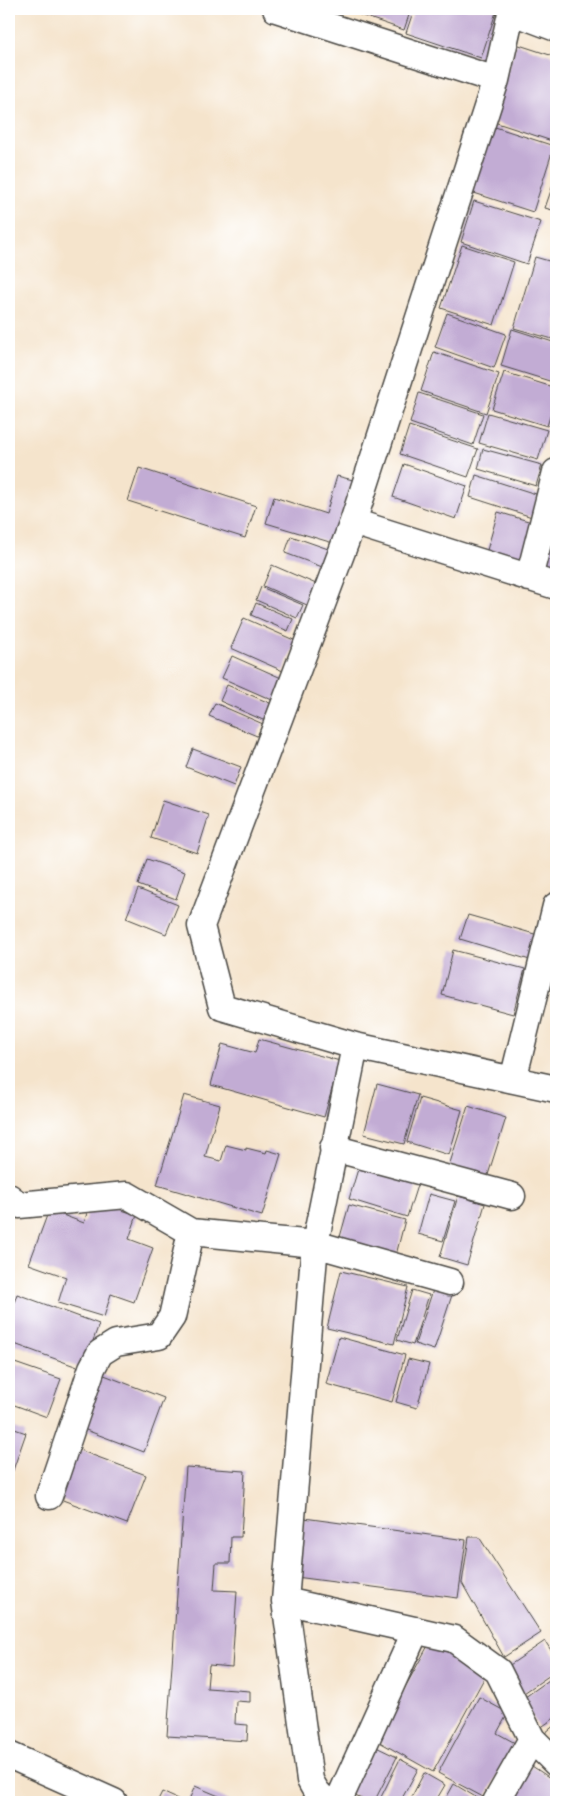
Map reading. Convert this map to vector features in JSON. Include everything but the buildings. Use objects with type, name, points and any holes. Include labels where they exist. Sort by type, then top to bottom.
[{"type":"street","points":[[276,9],[336,18],[496,80]]},
{"type":"street","points":[[556,28],[512,10],[496,80],[353,522],[201,926],[222,1007],[354,1046],[556,1089]]},
{"type":"street","points":[[529,578],[556,472]]},
{"type":"street","points":[[353,522],[556,586]]},
{"type":"street","points":[[513,1080],[555,919]]},
{"type":"street","points":[[328,1802],[314,1790],[310,1780],[285,1601],[315,1244],[354,1046]]},
{"type":"street","points":[[333,1148],[512,1196]]},
{"type":"street","points":[[9,1197],[19,1205],[127,1195],[191,1232],[315,1244],[450,1282]]},
{"type":"street","points":[[49,1496],[92,1368],[100,1353],[116,1343],[159,1336],[172,1316],[191,1232]]},
{"type":"street","points":[[285,1601],[454,1640],[498,1671],[532,1739],[556,1763]]},
{"type":"street","points":[[338,1802],[416,1630]]},
{"type":"street","points":[[496,1802],[532,1739]]},
{"type":"street","points":[[9,1755],[114,1802]]}]
